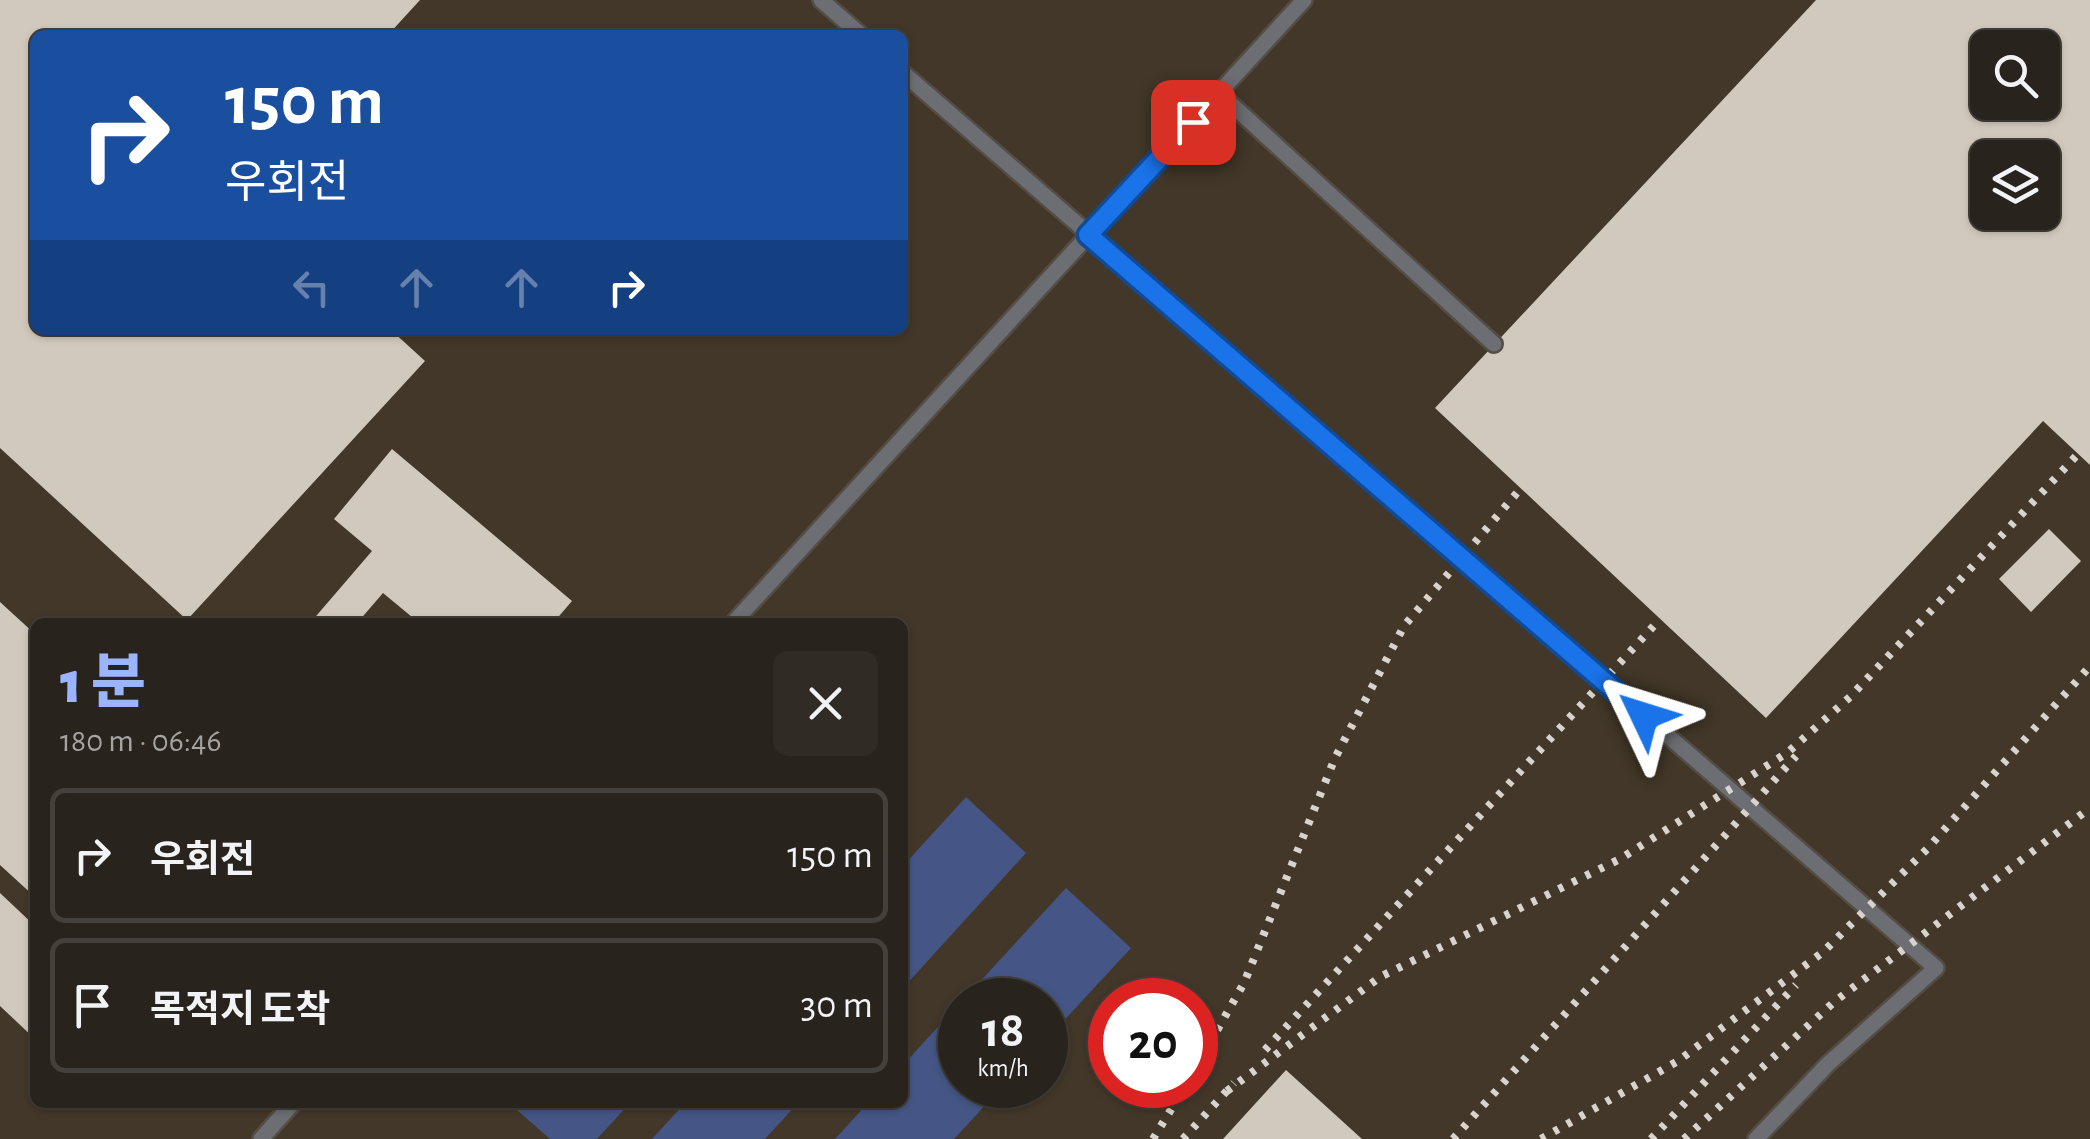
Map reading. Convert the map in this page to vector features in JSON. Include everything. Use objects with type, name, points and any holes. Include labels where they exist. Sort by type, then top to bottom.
[{"type":"lane","points":[[821,0],[855,30]]},
{"type":"lane","points":[[738,618],[1304,0]]},
{"type":"lane","points":[[908,77],[1936,968],[1828,1064],[1756,1139]]},
{"type":"lane","points":[[1219,93],[1494,344]]},
{"type":"lane","points":[[261,1139],[289,1108]]},
{"type":"shaded area","points":[[0,0],[2090,0],[2090,1139],[0,1139]]},
{"type":"water","points":[[966,797],[1026,853],[908,983],[908,861]]},
{"type":"water","points":[[1066,888],[1131,948],[1103,978],[1088,978],[1088,994],[1068,1016],[1068,978],[983,978]]},
{"type":"water","points":[[938,1027],[938,1108],[983,1108],[954,1139],[835,1139],[863,1108],[908,1108],[908,1060]]},
{"type":"water","points":[[516,1108],[625,1108],[597,1139],[550,1139]]},
{"type":"water","points":[[680,1108],[793,1108],[765,1139],[652,1139]]},
{"type":"building","points":[[0,0],[420,0],[393,30],[30,30],[30,335],[396,335],[425,361],[189,618],[0,448]]},
{"type":"building","points":[[1816,0],[2090,0],[2090,465],[2043,421],[1766,718],[1435,408]]},
{"type":"building","points":[[392,449],[572,601],[557,618],[413,618],[383,593],[361,618],[314,618],[372,551],[334,519]]},
{"type":"building","points":[[2049,529],[2081,561],[2031,612],[1999,579]]},
{"type":"building","points":[[0,602],[30,629],[30,892],[0,865]]},
{"type":"building","points":[[0,893],[30,921],[30,1034],[0,1006]]},
{"type":"building","points":[[1286,1070],[1362,1139],[1223,1139]]},
{"type":"railway","points":[[1227,1091],[1380,977],[1620,859],[1787,753],[1850,697],[2078,454]]},
{"type":"railway","points":[[1218,1029],[1244,983],[1335,758],[1404,626],[1521,488]]},
{"type":"railway","points":[[1265,1050],[1660,619]]},
{"type":"railway","points":[[1541,1139],[1678,1061],[1823,952],[1928,848],[2090,666]]},
{"type":"railway","points":[[1453,1139],[1796,756]]},
{"type":"railway","points":[[1684,1139],[1834,1002],[2090,808]]},
{"type":"railway","points":[[1651,1139],[1796,985]]},
{"type":"railway","points":[[1183,1139],[1234,1083]]},
{"type":"railway","points":[[1153,1139],[1172,1108]]},
{"type":"route","points":[[1193,122],[1088,235],[1644,716]]}]
